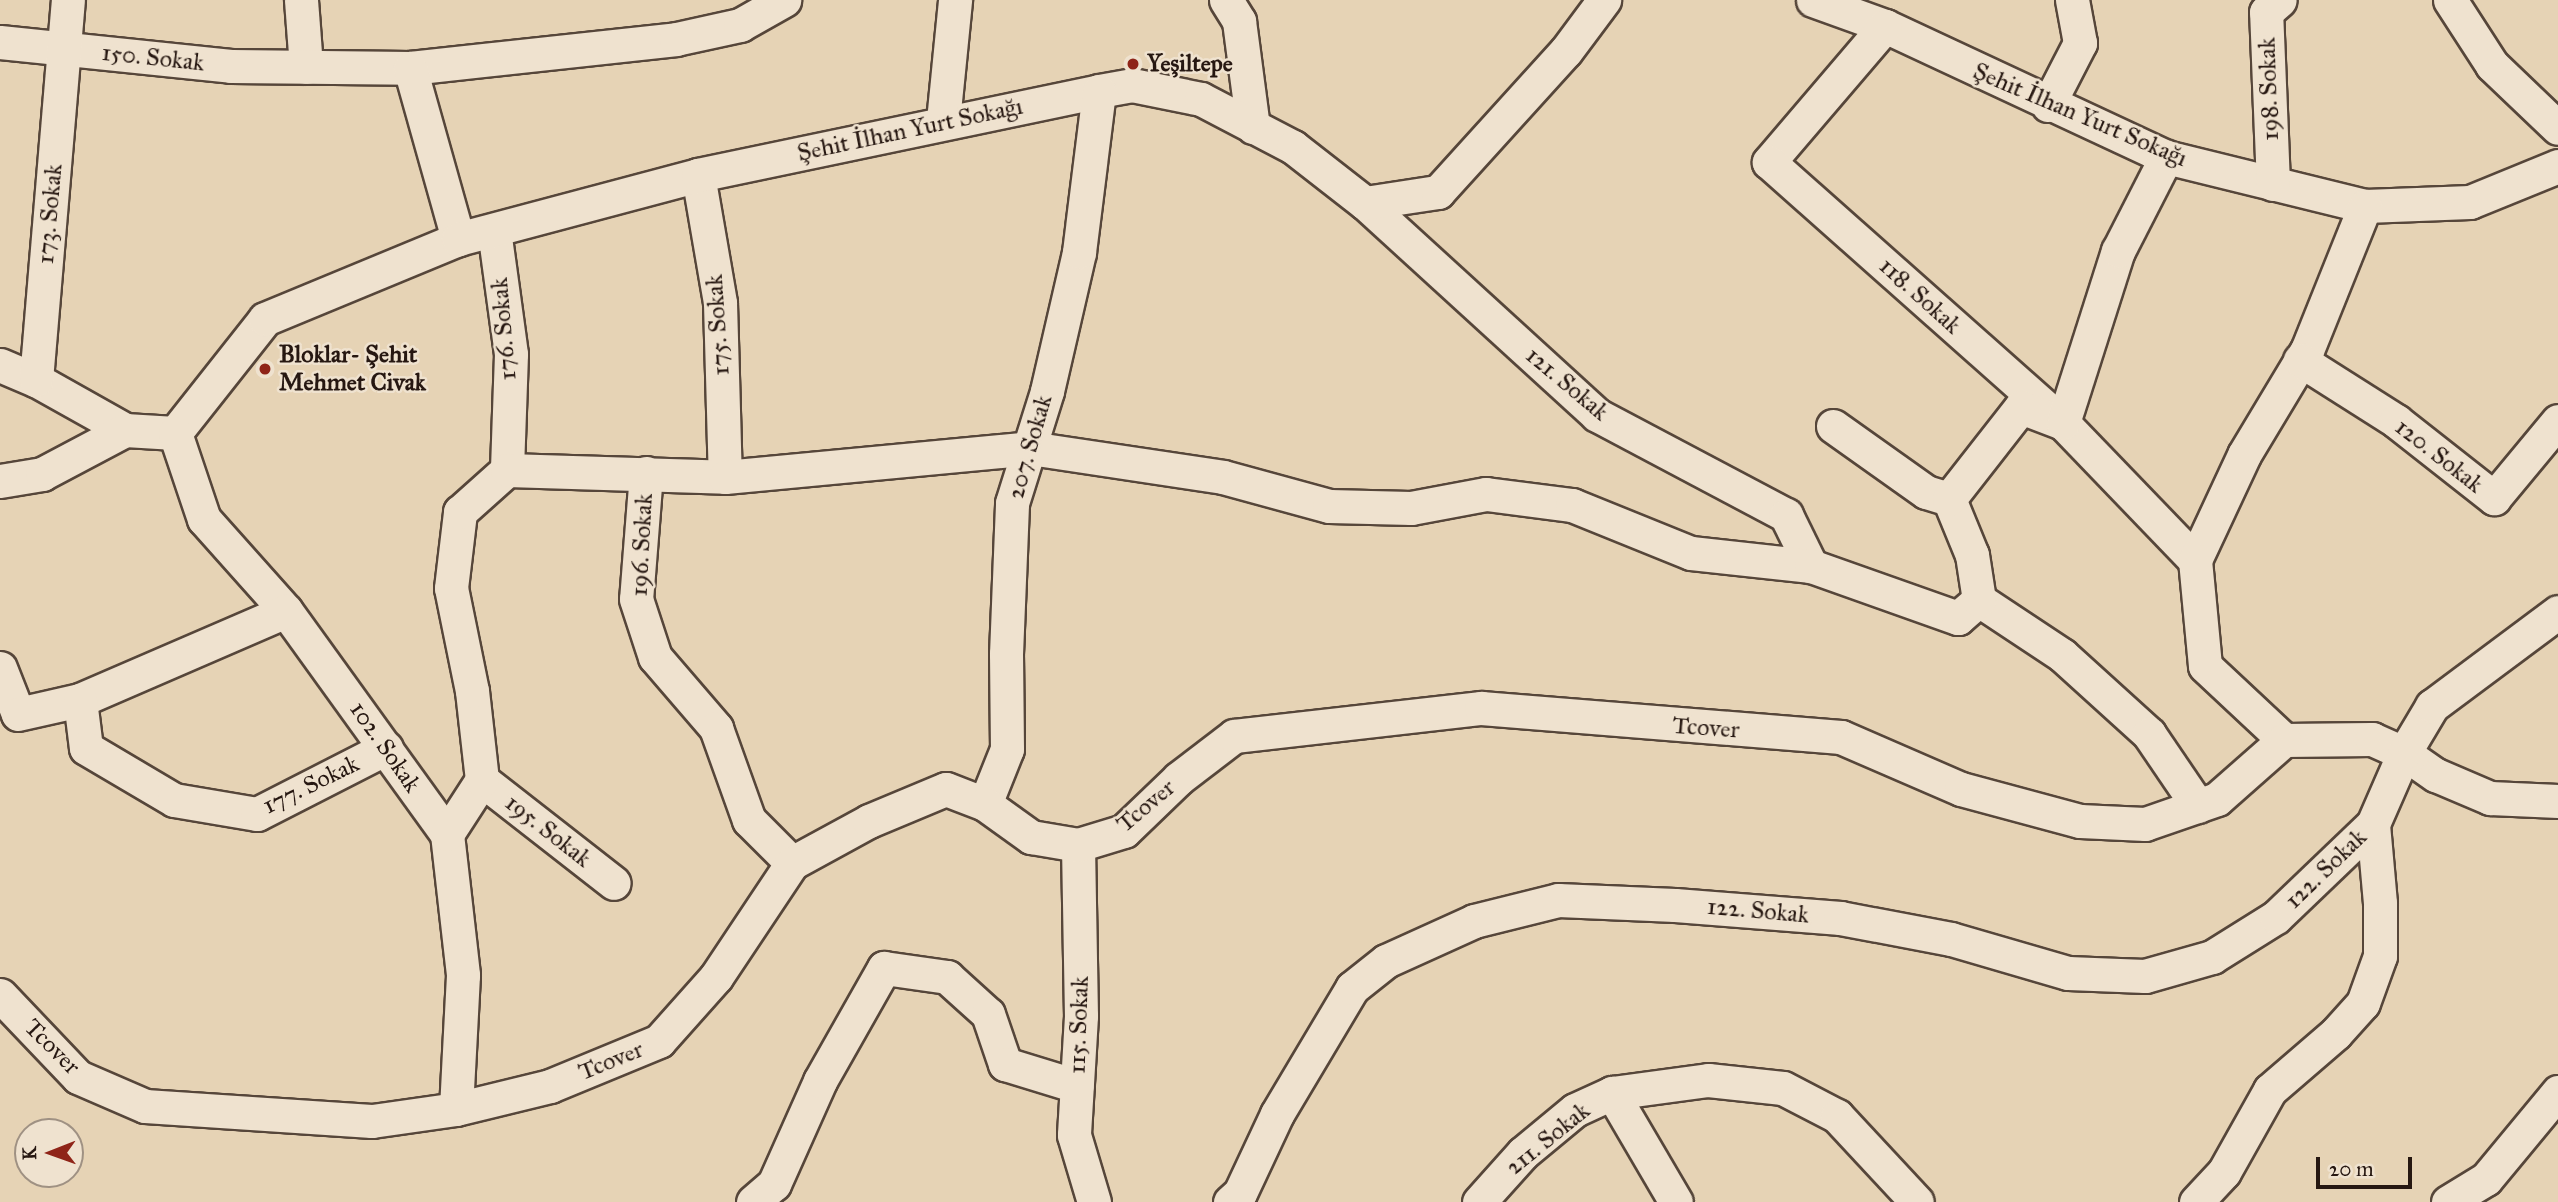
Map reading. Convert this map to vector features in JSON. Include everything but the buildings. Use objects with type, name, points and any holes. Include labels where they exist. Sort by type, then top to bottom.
[{"type":"street","name":"173. Sokak","points":[[36,380],[68,0]]},
{"type":"street","points":[[301,0],[306,66]]},
{"type":"street","name":"150. Sokak","points":[[0,42],[231,66],[410,68],[676,39],[736,12],[784,0]]},
{"type":"street","points":[[943,121],[955,0]]},
{"type":"street","points":[[1226,0],[1239,21],[1253,127]]},
{"type":"street","points":[[1365,202],[1438,192],[1566,51],[1604,0]]},
{"type":"street","name":"Şehit İlhan Yurt Sokağı","points":[[1813,0],[1885,26],[2049,106],[2166,158],[2365,206],[2470,202],[2558,166]]},
{"type":"street","points":[[2049,106],[2080,43],[2072,0]]},
{"type":"street","name":"198. Sokak","points":[[2273,184],[2266,12],[2280,0]]},
{"type":"street","points":[[2450,0],[2491,65],[2552,110]]},
{"type":"street","name":"118. Sokak","points":[[1885,26],[1769,162],[2063,424],[2194,560]]},
{"type":"street","points":[[410,68],[458,239]]},
{"type":"street","name":"Şehit İlhan Yurt Sokağı","points":[[175,433],[265,318],[458,239],[698,175],[943,121],[1132,85],[1201,99],[1293,147],[1365,202]]},
{"type":"street","name":"207. Sokak","points":[[985,804],[1007,749],[1006,654],[1012,503],[1030,448],[1079,252],[1099,91]]},
{"type":"street","points":[[1949,499],[2021,407],[2063,424],[2118,251],[2166,158]]},
{"type":"street","name":"175. Sokak","points":[[698,175],[720,303],[725,477]]},
{"type":"street","name":"121. Sokak","points":[[1365,202],[1597,415],[1786,515],[1811,566]]},
{"type":"street","points":[[2365,206],[2300,360],[2244,455],[2194,560],[2205,666],[2284,740],[2372,739],[2404,753],[2436,775],[2490,797],[2558,801]]},
{"type":"street","name":"176. Sokak","points":[[494,230],[511,354],[507,470]]},
{"type":"street","name":"120. Sokak","points":[[2300,360],[2396,421],[2494,498],[2558,421]]},
{"type":"street","points":[[0,365],[36,380],[125,430],[175,433]]},
{"type":"street","points":[[1833,426],[1926,492],[1949,499]]},
{"type":"street","points":[[0,481],[41,474],[125,430]]},
{"type":"street","name":"102. Sokak","points":[[175,433],[204,519],[285,611],[447,834],[463,975],[456,1109]]},
{"type":"street","points":[[447,834],[482,780],[472,691],[451,588],[460,512],[507,470],[725,477],[1030,448],[1223,477],[1329,506],[1411,508],[1486,494],[1572,505],[1692,553],[1811,566],[1958,618],[1979,600]]},
{"type":"street","name":"196. Sokak","points":[[646,473],[636,599],[655,657],[716,728],[749,820],[792,863]]},
{"type":"street","points":[[1949,499],[1972,555],[1979,600],[2062,654],[2149,734],[2198,806]]},
{"type":"street","points":[[0,668],[9,720],[80,701],[285,611]]},
{"type":"street","points":[[2196,1202],[2224,1172],[2270,1090],[2336,1032],[2363,1003],[2380,956],[2380,903],[2372,824],[2404,753],[2432,706],[2558,612]]},
{"type":"street","name":"177. Sokak","points":[[80,701],[86,748],[174,800],[257,814],[386,748]]},
{"type":"street","name":"Tcover","points":[[0,995],[78,1077],[145,1106],[372,1121],[456,1109],[550,1086],[659,1041],[716,977],[792,863],[869,821],[946,789],[985,804],[1031,837],[1078,845],[1124,831],[1179,779],[1234,736],[1481,708],[1841,737],[1961,789],[2080,821],[2145,824],[2217,799],[2284,740]]},
{"type":"street","name":"195. Sokak","points":[[482,780],[614,883]]},
{"type":"street","name":"122. Sokak","points":[[1230,1202],[1352,988],[1386,961],[1474,920],[1558,900],[1771,912],[1840,918],[1951,939],[2068,973],[2145,976],[2212,957],[2276,918],[2372,824]]},
{"type":"street","name":"115. Sokak","points":[[1078,845],[1082,1016],[1074,1135],[1094,1202]]},
{"type":"street","points":[[753,1202],[774,1184],[820,1081],[884,968],[947,977],[988,1014],[1005,1064],[1077,1086]]},
{"type":"street","name":"211. Sokak","points":[[1479,1202],[1523,1153],[1575,1110],[1612,1093],[1708,1080],[1783,1088],[1837,1116],[1917,1202]]},
{"type":"street","points":[[2448,1202],[2486,1179],[2558,1092]]},
{"type":"street","points":[[1612,1093],[1676,1202]]},
{"type":"place","name":"Yeşiltepe","points":[[1133,64]]},
{"type":"place","name":"Bloklar- Şehit Mehmet Civak","points":[[265,369]]}]
